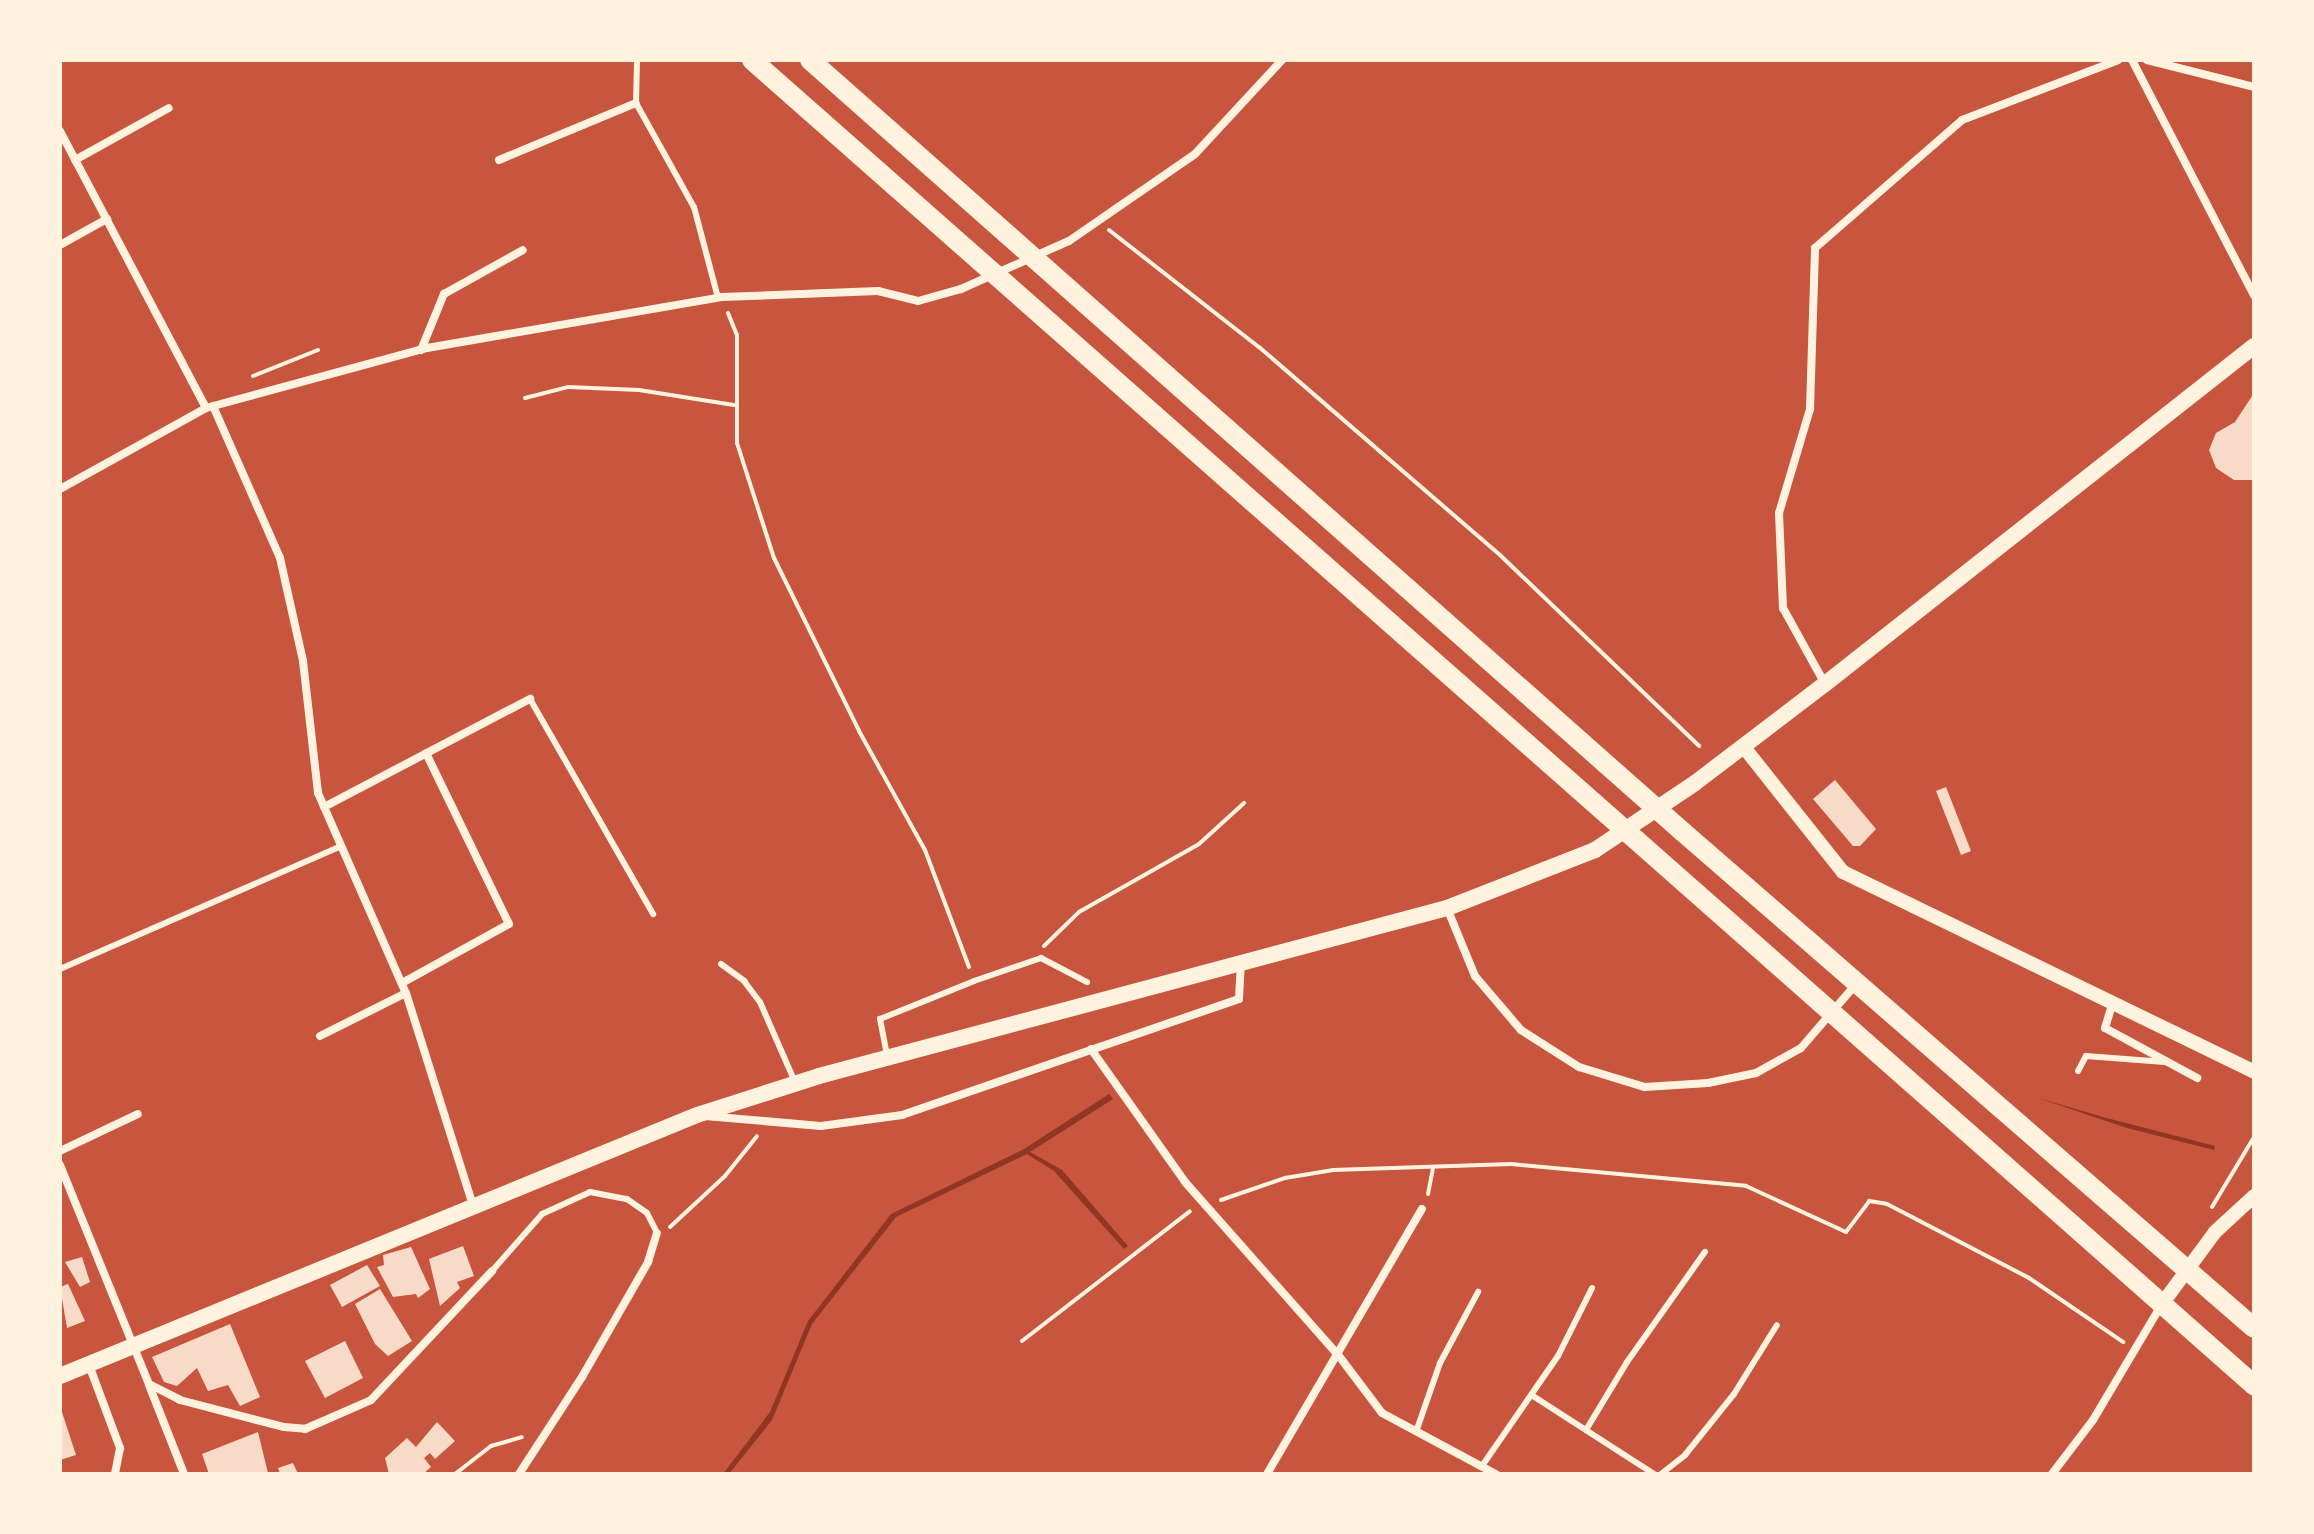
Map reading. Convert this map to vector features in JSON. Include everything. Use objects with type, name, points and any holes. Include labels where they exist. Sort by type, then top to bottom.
[{"type":"highway","points":[[752,60],[2254,1385]]},
{"type":"highway","points":[[810,60],[2254,1328]]},
{"type":"main road","points":[[60,1376],[472,1202],[697,1115],[888,1058],[1447,908],[1595,850],[1695,783],[1825,684],[2254,346]]},
{"type":"street","points":[[60,489],[210,407],[421,350],[720,297],[878,291],[918,301],[961,289],[1069,241],[1195,154],[1282,60]]},
{"type":"street","points":[[1825,684],[1783,608],[1779,513],[1810,409],[1815,248],[1962,120],[2118,60]]},
{"type":"street","points":[[2132,60],[2254,295]]},
{"type":"street","points":[[2147,60],[2254,87]]},
{"type":"street","points":[[499,160],[636,103]]},
{"type":"street","points":[[75,160],[169,108]]},
{"type":"street","points":[[60,131],[210,407],[280,558],[303,661],[324,807],[406,993],[472,1202]]},
{"type":"street","points":[[60,245],[107,219]]},
{"type":"street","points":[[421,350],[444,294],[523,250]]},
{"type":"street","points":[[324,807],[530,699]]},
{"type":"street","points":[[1743,746],[1843,872],[2112,1005],[2253,1068]]},
{"type":"street","points":[[402,983],[509,924],[426,753]]},
{"type":"street","points":[[1447,908],[1475,976],[1521,1030],[1579,1067],[1645,1087],[1708,1083],[1756,1073],[1801,1048],[1858,982]]},
{"type":"street","points":[[697,1115],[766,1125],[821,1126],[902,1115],[1239,999],[1241,963]]},
{"type":"street","points":[[320,1036],[406,993]]},
{"type":"street","points":[[2112,1005],[2105,1028],[2197,1078]]},
{"type":"street","points":[[1091,1049],[1185,1182],[1339,1356],[1382,1413],[1496,1474]]},
{"type":"street","points":[[60,1151],[138,1114]]},
{"type":"street","points":[[60,1165],[184,1474]]},
{"type":"street","points":[[2052,1474],[2093,1420],[2186,1268],[2254,1196]]},
{"type":"street","points":[[1267,1474],[1339,1356],[1422,1209]]},
{"type":"street","points":[[519,1474],[648,1262],[657,1233]]},
{"type":"street","points":[[149,1384],[180,1400],[305,1429],[371,1400],[492,1271]]},
{"type":"street","points":[[89,1365],[120,1448],[115,1474]]},
{"type":"lane","points":[[637,60],[636,103],[694,207],[720,297]]},
{"type":"lane","points":[[530,699],[653,914]]},
{"type":"lane","points":[[60,969],[341,846]]},
{"type":"lane","points":[[888,1058],[880,1019],[974,981],[1041,958],[1076,972],[1087,982]]},
{"type":"lane","points":[[721,964],[744,981],[760,1002],[795,1084]]},
{"type":"lane","points":[[2078,1071],[2086,1056],[2169,1062]]},
{"type":"lane","points":[[492,1271],[542,1214],[590,1192],[627,1199],[647,1213],[657,1233]]},
{"type":"lane","points":[[1586,1430],[1627,1362],[1705,1252]]},
{"type":"lane","points":[[1482,1466],[1533,1396],[1592,1288]]},
{"type":"lane","points":[[1416,1432],[1440,1363],[1478,1292]]},
{"type":"lane","points":[[1663,1474],[1734,1394],[1777,1325]]},
{"type":"lane","points":[[1533,1396],[1654,1474]]},
{"type":"path","points":[[1097,221],[1259,347],[1500,555],[1699,746]]},
{"type":"path","points":[[720,297],[737,335],[734,405],[737,443],[774,558],[859,731],[925,850],[974,981]]},
{"type":"path","points":[[245,380],[318,350]]},
{"type":"path","points":[[525,398],[568,387],[611,389],[734,405]]},
{"type":"path","points":[[1034,961],[1079,912],[1199,844],[1244,803]]},
{"type":"path","points":[[657,1233],[679,1223],[766,1125]]},
{"type":"path","points":[[2205,1216],[2254,1137]]},
{"type":"path","points":[[1022,1341],[1099,1284],[1135,1249],[1184,1213],[1207,1204],[1285,1178],[1333,1170],[1511,1164],[1702,1179],[1746,1186],[1846,1232],[1869,1201],[1887,1204],[2029,1278],[2136,1351]]},
{"type":"path","points":[[1431,1186],[1433,1169]]},
{"type":"path","points":[[455,1474],[491,1446],[536,1433],[543,1437]]},
{"type":"shaded area","points":[[1109,1094],[1113,1099],[1030,1152],[1062,1170],[1128,1246],[1124,1249],[1054,1171],[1027,1154],[896,1217],[812,1324],[772,1420],[729,1474],[723,1474],[770,1412],[808,1321],[891,1214],[1024,1149]]},
{"type":"shaded area","points":[[2038,1098],[2215,1146],[2214,1150],[2127,1128]]},
{"type":"building","points":[[2254,393],[2254,480],[2234,480],[2216,468],[2209,450],[2216,433],[2235,422]]},
{"type":"building","points":[[1835,780],[1876,829],[1860,846],[1853,846],[1813,799]]},
{"type":"building","points":[[1946,787],[1971,851],[1961,855],[1936,791]]},
{"type":"building","points":[[463,1246],[474,1276],[457,1282],[460,1288],[440,1306],[429,1259]]},
{"type":"building","points":[[411,1247],[430,1289],[418,1298],[416,1294],[393,1297],[377,1267],[384,1265],[383,1255]]},
{"type":"building","points":[[82,1257],[90,1282],[80,1287],[65,1262]]},
{"type":"building","points":[[367,1265],[380,1286],[342,1307],[330,1285]]},
{"type":"building","points":[[68,1284],[85,1321],[67,1328],[60,1287]]},
{"type":"building","points":[[380,1289],[412,1341],[388,1356],[375,1344],[355,1304]]},
{"type":"building","points":[[230,1324],[260,1397],[240,1406],[228,1385],[208,1391],[197,1368],[177,1386],[164,1382],[152,1357]]},
{"type":"building","points":[[345,1341],[363,1378],[325,1398],[305,1361]]},
{"type":"building","points":[[60,1406],[76,1455],[60,1460]]},
{"type":"building","points":[[437,1422],[455,1441],[435,1459],[430,1453],[424,1458],[431,1467],[423,1474],[389,1474],[385,1458],[407,1438],[416,1447]]},
{"type":"building","points":[[258,1432],[268,1473],[274,1474],[209,1474],[202,1454]]},
{"type":"building","points":[[293,1463],[298,1474],[280,1474],[278,1468]]}]
